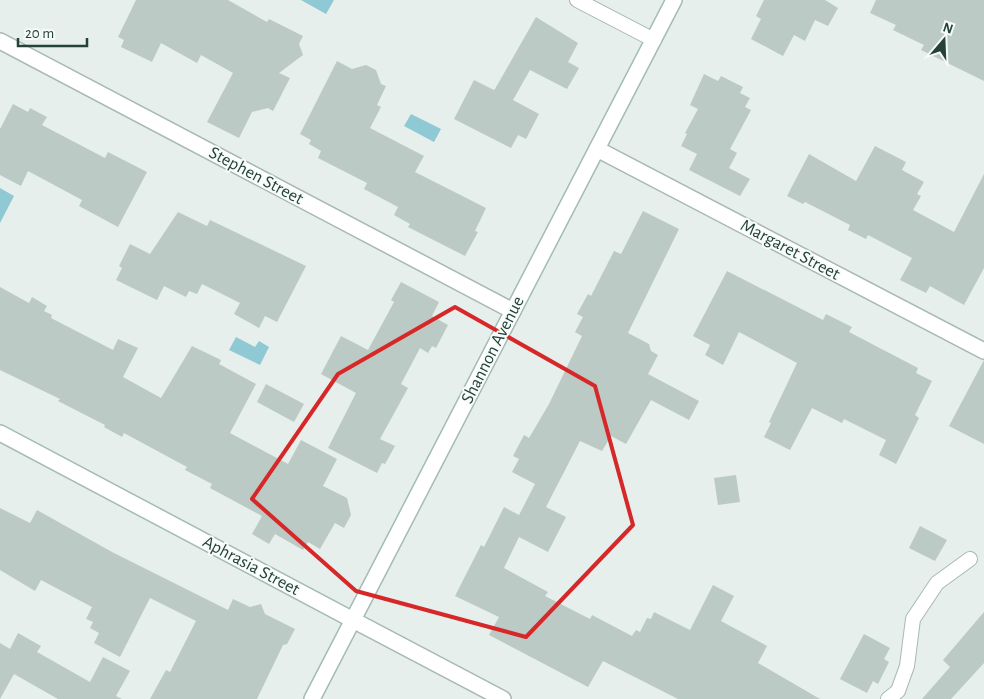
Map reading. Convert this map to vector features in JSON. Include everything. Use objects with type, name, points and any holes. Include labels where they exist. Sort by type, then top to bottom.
[{"type":"main road","name":"Shannon Avenue","points":[[312,699],[674,0]]},
{"type":"main road","name":"Stephen Street","points":[[0,41],[513,311]]},
{"type":"main road","name":"Margaret Street","points":[[597,149],[984,352]]},
{"type":"main road","name":"Aphrasia Street","points":[[0,433],[503,699]]},
{"type":"lane","points":[[576,0],[654,40]]},
{"type":"lane","points":[[888,699],[898,691],[907,666],[913,619],[937,583],[970,559]]},
{"type":"highlighted area","points":[[455,307],[595,386],[633,525],[526,637],[356,591],[252,499],[338,374]]},
{"type":"water","points":[[301,0],[334,0],[326,14]]},
{"type":"water","points":[[411,114],[441,129],[434,142],[404,126]]},
{"type":"water","points":[[0,188],[14,196],[0,223]]},
{"type":"water","points":[[236,337],[255,347],[259,341],[269,347],[260,365],[229,350]]},
{"type":"building","points":[[136,0],[228,0],[267,22],[269,19],[303,36],[299,44],[303,55],[279,73],[290,78],[273,111],[268,108],[252,112],[239,138],[207,122],[233,73],[201,55],[197,63],[161,43],[152,62],[121,47],[124,40],[118,37]]},
{"type":"building","points":[[764,0],[825,0],[838,8],[828,26],[815,20],[805,41],[794,35],[783,56],[751,39],[761,19],[756,16]]},
{"type":"building","points":[[876,0],[984,0],[984,81],[921,50],[924,45],[893,30],[896,25],[870,13]]},
{"type":"building","points":[[536,17],[578,43],[568,62],[579,68],[567,89],[530,70],[513,100],[539,114],[526,139],[518,135],[511,148],[454,119],[474,80],[495,89]]},
{"type":"building","points":[[337,61],[352,69],[366,65],[376,70],[381,84],[386,86],[377,105],[381,107],[370,128],[424,156],[415,172],[486,208],[475,231],[478,232],[465,256],[408,227],[410,224],[394,215],[398,207],[364,189],[367,183],[318,158],[321,151],[309,144],[311,140],[300,134]]},
{"type":"building","points":[[704,74],[718,81],[721,76],[743,87],[740,93],[750,98],[745,107],[751,110],[730,149],[737,153],[729,168],[750,179],[740,196],[689,170],[697,154],[681,146],[687,134],[685,133],[698,109],[690,105]]},
{"type":"building","points":[[13,104],[28,112],[30,108],[47,117],[42,125],[105,158],[108,152],[147,172],[118,227],[79,206],[82,200],[28,171],[21,186],[0,175],[0,129]]},
{"type":"building","points":[[875,146],[906,162],[902,170],[924,182],[917,194],[921,196],[913,210],[954,232],[984,174],[984,268],[964,305],[930,286],[926,293],[900,280],[912,258],[868,235],[866,239],[848,230],[850,225],[805,202],[803,204],[787,196],[809,154],[856,181]]},
{"type":"building","points":[[643,211],[679,229],[628,333],[649,344],[651,351],[658,355],[648,374],[699,401],[689,420],[651,400],[626,444],[611,436],[602,451],[580,441],[546,507],[566,517],[548,552],[519,537],[504,568],[548,592],[545,596],[590,619],[592,615],[632,636],[636,630],[640,632],[647,618],[651,619],[654,612],[690,630],[713,585],[734,596],[721,621],[767,646],[758,663],[820,699],[678,699],[603,661],[588,687],[489,635],[499,617],[455,596],[481,545],[484,547],[504,507],[519,515],[535,484],[512,472],[519,459],[513,456],[524,435],[529,438],[549,404],[582,336],[575,332],[583,317],[577,314],[588,294],[591,296],[614,251],[621,254]]},
{"type":"building","points":[[178,212],[207,226],[210,220],[306,266],[277,322],[265,316],[259,328],[234,314],[240,303],[202,284],[197,294],[189,291],[186,297],[164,286],[157,300],[116,280],[122,268],[119,266],[130,244],[150,254]]},
{"type":"building","points":[[727,271],[823,320],[826,314],[852,327],[849,332],[918,368],[916,373],[932,381],[915,415],[919,418],[896,464],[879,455],[886,440],[844,419],[842,423],[812,408],[790,450],[764,437],[771,423],[769,422],[797,363],[739,332],[723,365],[705,355],[710,345],[693,336]]},
{"type":"building","points":[[401,282],[439,302],[432,316],[448,325],[436,348],[432,346],[428,353],[420,348],[401,384],[408,388],[380,439],[395,446],[385,464],[382,463],[377,473],[328,448],[356,393],[321,374],[341,336],[368,350],[394,302],[391,300]]},
{"type":"building","points":[[0,287],[29,303],[32,297],[47,306],[44,311],[52,315],[51,318],[113,350],[118,339],[138,348],[123,377],[161,398],[192,346],[221,360],[219,364],[256,384],[230,433],[288,464],[301,440],[337,459],[323,486],[347,498],[351,515],[344,528],[335,523],[320,549],[308,542],[303,550],[275,534],[269,544],[252,534],[262,516],[210,488],[212,484],[185,470],[187,467],[124,433],[122,437],[104,427],[105,425],[58,401],[60,399],[0,370]]},
{"type":"building","points":[[984,360],[984,444],[949,426]]},
{"type":"building","points":[[266,384],[304,404],[294,422],[257,402]]},
{"type":"building","points":[[736,475],[740,502],[718,505],[714,478]]},
{"type":"building","points":[[0,508],[30,523],[37,510],[112,552],[228,610],[233,599],[250,607],[261,604],[265,614],[295,629],[287,644],[283,645],[257,699],[150,699],[166,670],[170,672],[196,621],[150,598],[120,657],[94,643],[99,633],[90,628],[93,622],[86,619],[92,607],[41,580],[35,591],[0,570]]},
{"type":"building","points":[[920,526],[947,540],[935,561],[909,548]]},
{"type":"building","points":[[984,612],[984,663],[951,699],[922,699],[950,667],[943,660]]},
{"type":"building","points":[[18,633],[41,646],[37,652],[90,682],[103,657],[130,671],[116,696],[122,699],[58,699],[14,674],[0,699],[0,643],[10,649]]},
{"type":"building","points":[[864,634],[890,648],[884,659],[889,662],[878,684],[873,681],[867,693],[840,679]]}]
